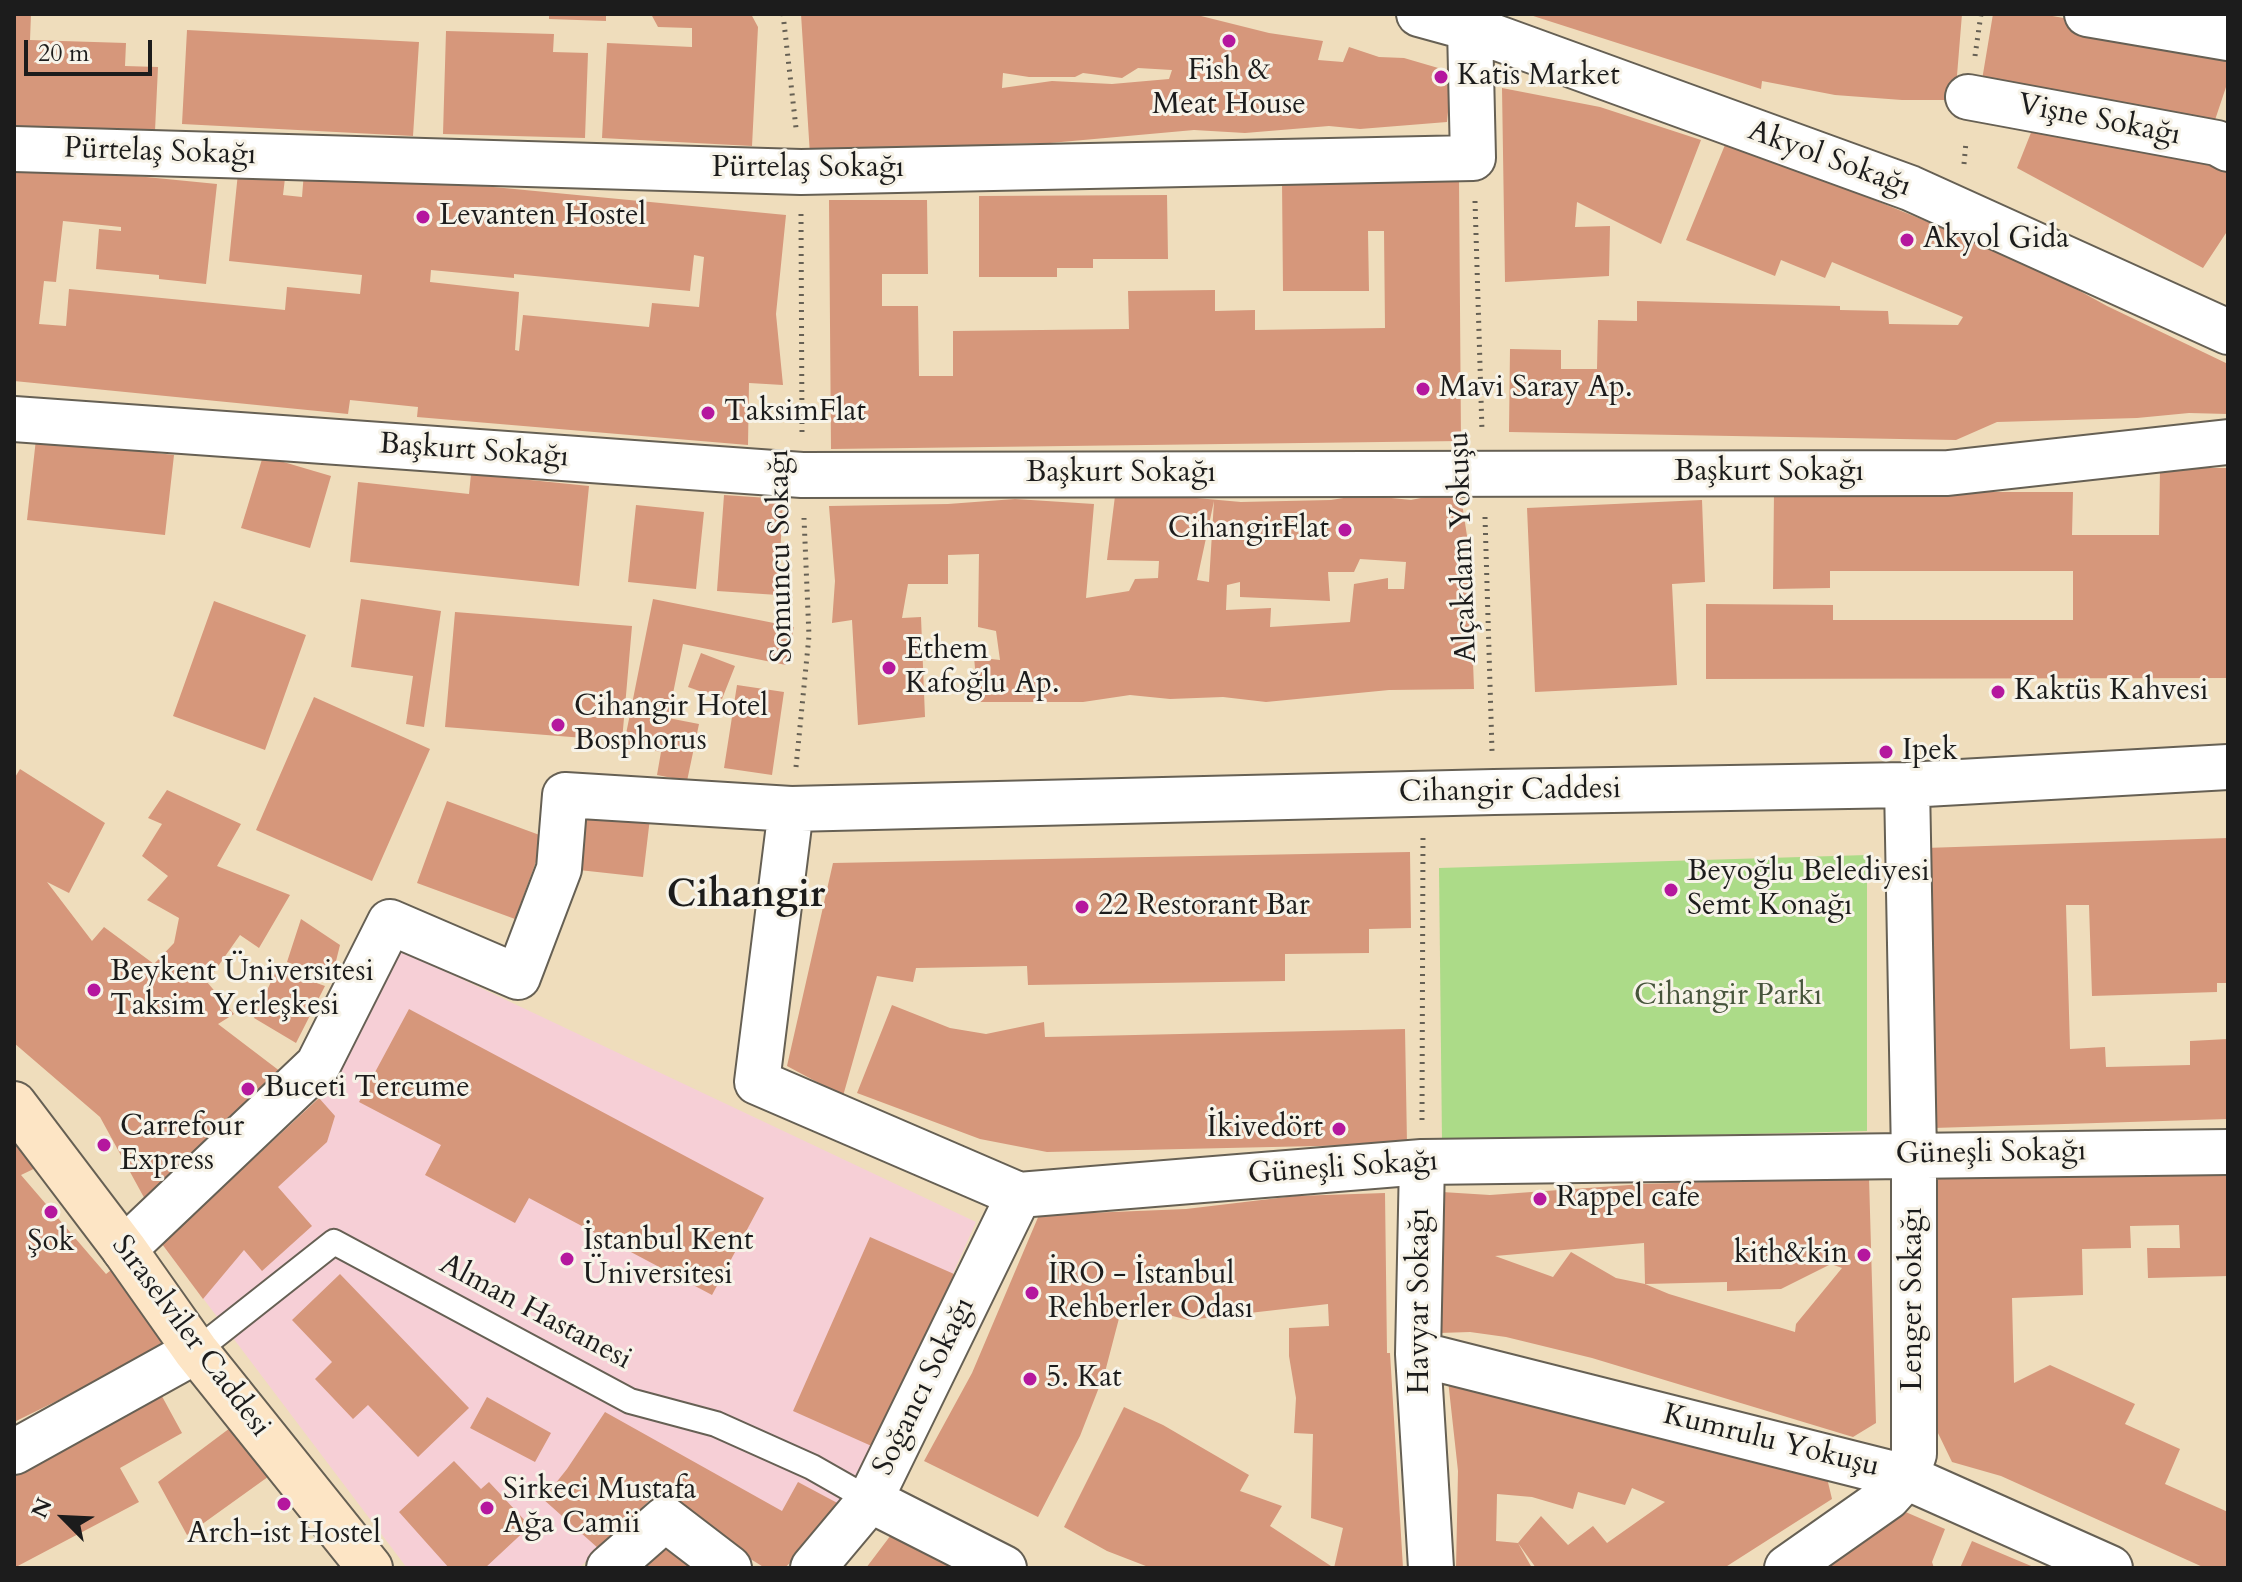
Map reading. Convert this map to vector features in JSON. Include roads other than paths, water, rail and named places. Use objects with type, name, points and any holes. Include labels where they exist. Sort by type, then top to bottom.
[{"type":"main road","name":"Sıraselviler Caddesi","points":[[14,1104],[124,1249],[196,1351],[370,1568]]},
{"type":"street","name":"Akyol Sokağı","points":[[1419,14],[1470,28],[1910,188],[2228,332]]},
{"type":"street","points":[[2087,14],[2228,38]]},
{"type":"street","name":"Pürtelaş Sokağı","points":[[14,149],[801,172],[1473,158],[1470,28]]},
{"type":"street","name":"Vişne Sokağı","points":[[1968,97],[2224,137]]},
{"type":"street","name":"Başkurt Sokağı","points":[[14,419],[802,475],[1948,473],[2228,442]]},
{"type":"street","name":"Cihangir Caddesi","points":[[124,1249],[318,1065],[390,922],[518,977],[559,869],[565,795],[791,809],[1907,785],[2228,767]]},
{"type":"street","name":"Lenger Sokağı","points":[[1906,1477],[1914,1454],[1914,1155],[1907,785]]},
{"type":"street","name":"Güneşli Sokağı","points":[[791,809],[757,1082],[1019,1195],[1422,1162],[2228,1152]]},
{"type":"street","name":"Havyar Sokağı","points":[[1422,1162],[1418,1354],[1431,1568]]},
{"type":"street","name":"Soğancı Sokağı","points":[[813,1568],[870,1500],[1019,1195]]},
{"type":"street","points":[[14,1452],[196,1351]]},
{"type":"street","name":"Kumrulu Yokuşu","points":[[1418,1354],[1906,1477],[2110,1568]]},
{"type":"street","points":[[1787,1568],[1888,1497],[1906,1477]]},
{"type":"street","points":[[870,1500],[1004,1568]]},
{"type":"street","points":[[609,1568],[665,1519],[729,1568]]},
{"type":"lane","name":"Alman Hastanesi","points":[[196,1351],[334,1242],[630,1401],[716,1424],[812,1467],[870,1500]]},
{"type":"place","name":"Fish & Meat House","points":[[1229,41]]},
{"type":"place","name":"Katis Market","points":[[1441,77]]},
{"type":"place","name":"Levanten Hostel","points":[[423,217]]},
{"type":"place","name":"Akyol Gida","points":[[1907,240]]},
{"type":"place","name":"Mavi Saray Ap.","points":[[1423,389]]},
{"type":"place","name":"TaksimFlat","points":[[708,413]]},
{"type":"place","name":"CihangirFlat","points":[[1345,530]]},
{"type":"place","name":"Ethem Kafoğlu Ap.","points":[[889,668]]},
{"type":"place","name":"Kaktüs Kahvesi","points":[[1998,692]]},
{"type":"place","name":"Cihangir Hotel Bosphorus","points":[[558,725]]},
{"type":"place","name":"Ipek","points":[[1886,752]]},
{"type":"place","name":"Beyoğlu Belediyesi Semt Konağı","points":[[1671,890]]},
{"type":"place","name":"22 Restorant Bar","points":[[1082,907]]},
{"type":"place","name":"Beykent Üniversitesi Taksim Yerleşkesi","points":[[94,990]]},
{"type":"place","name":"Buceti Tercume","points":[[248,1089]]},
{"type":"place","name":"İkivedört","points":[[1339,1129]]},
{"type":"place","name":"Carrefour Express","points":[[104,1145]]},
{"type":"place","name":"Rappel cafe","points":[[1540,1199]]},
{"type":"place","name":"Şok","points":[[51,1212]]},
{"type":"place","name":"kith&kin","points":[[1864,1255]]},
{"type":"place","name":"İstanbul Kent Üniversitesi","points":[[567,1259]]},
{"type":"place","name":"İRO - İstanbul Rehberler Odası","points":[[1032,1293]]},
{"type":"place","name":"5. Kat","points":[[1030,1379]]},
{"type":"place","name":"Arch-ist Hostel","points":[[284,1504]]},
{"type":"place","name":"Sirkeci Mustafa Ağa Camii","points":[[487,1508]]},
{"type":"district","name":"Cihangir","points":[[746,897]]},
{"type":"park label","name":"Cihangir Parkı","points":[[1728,997]]}]
